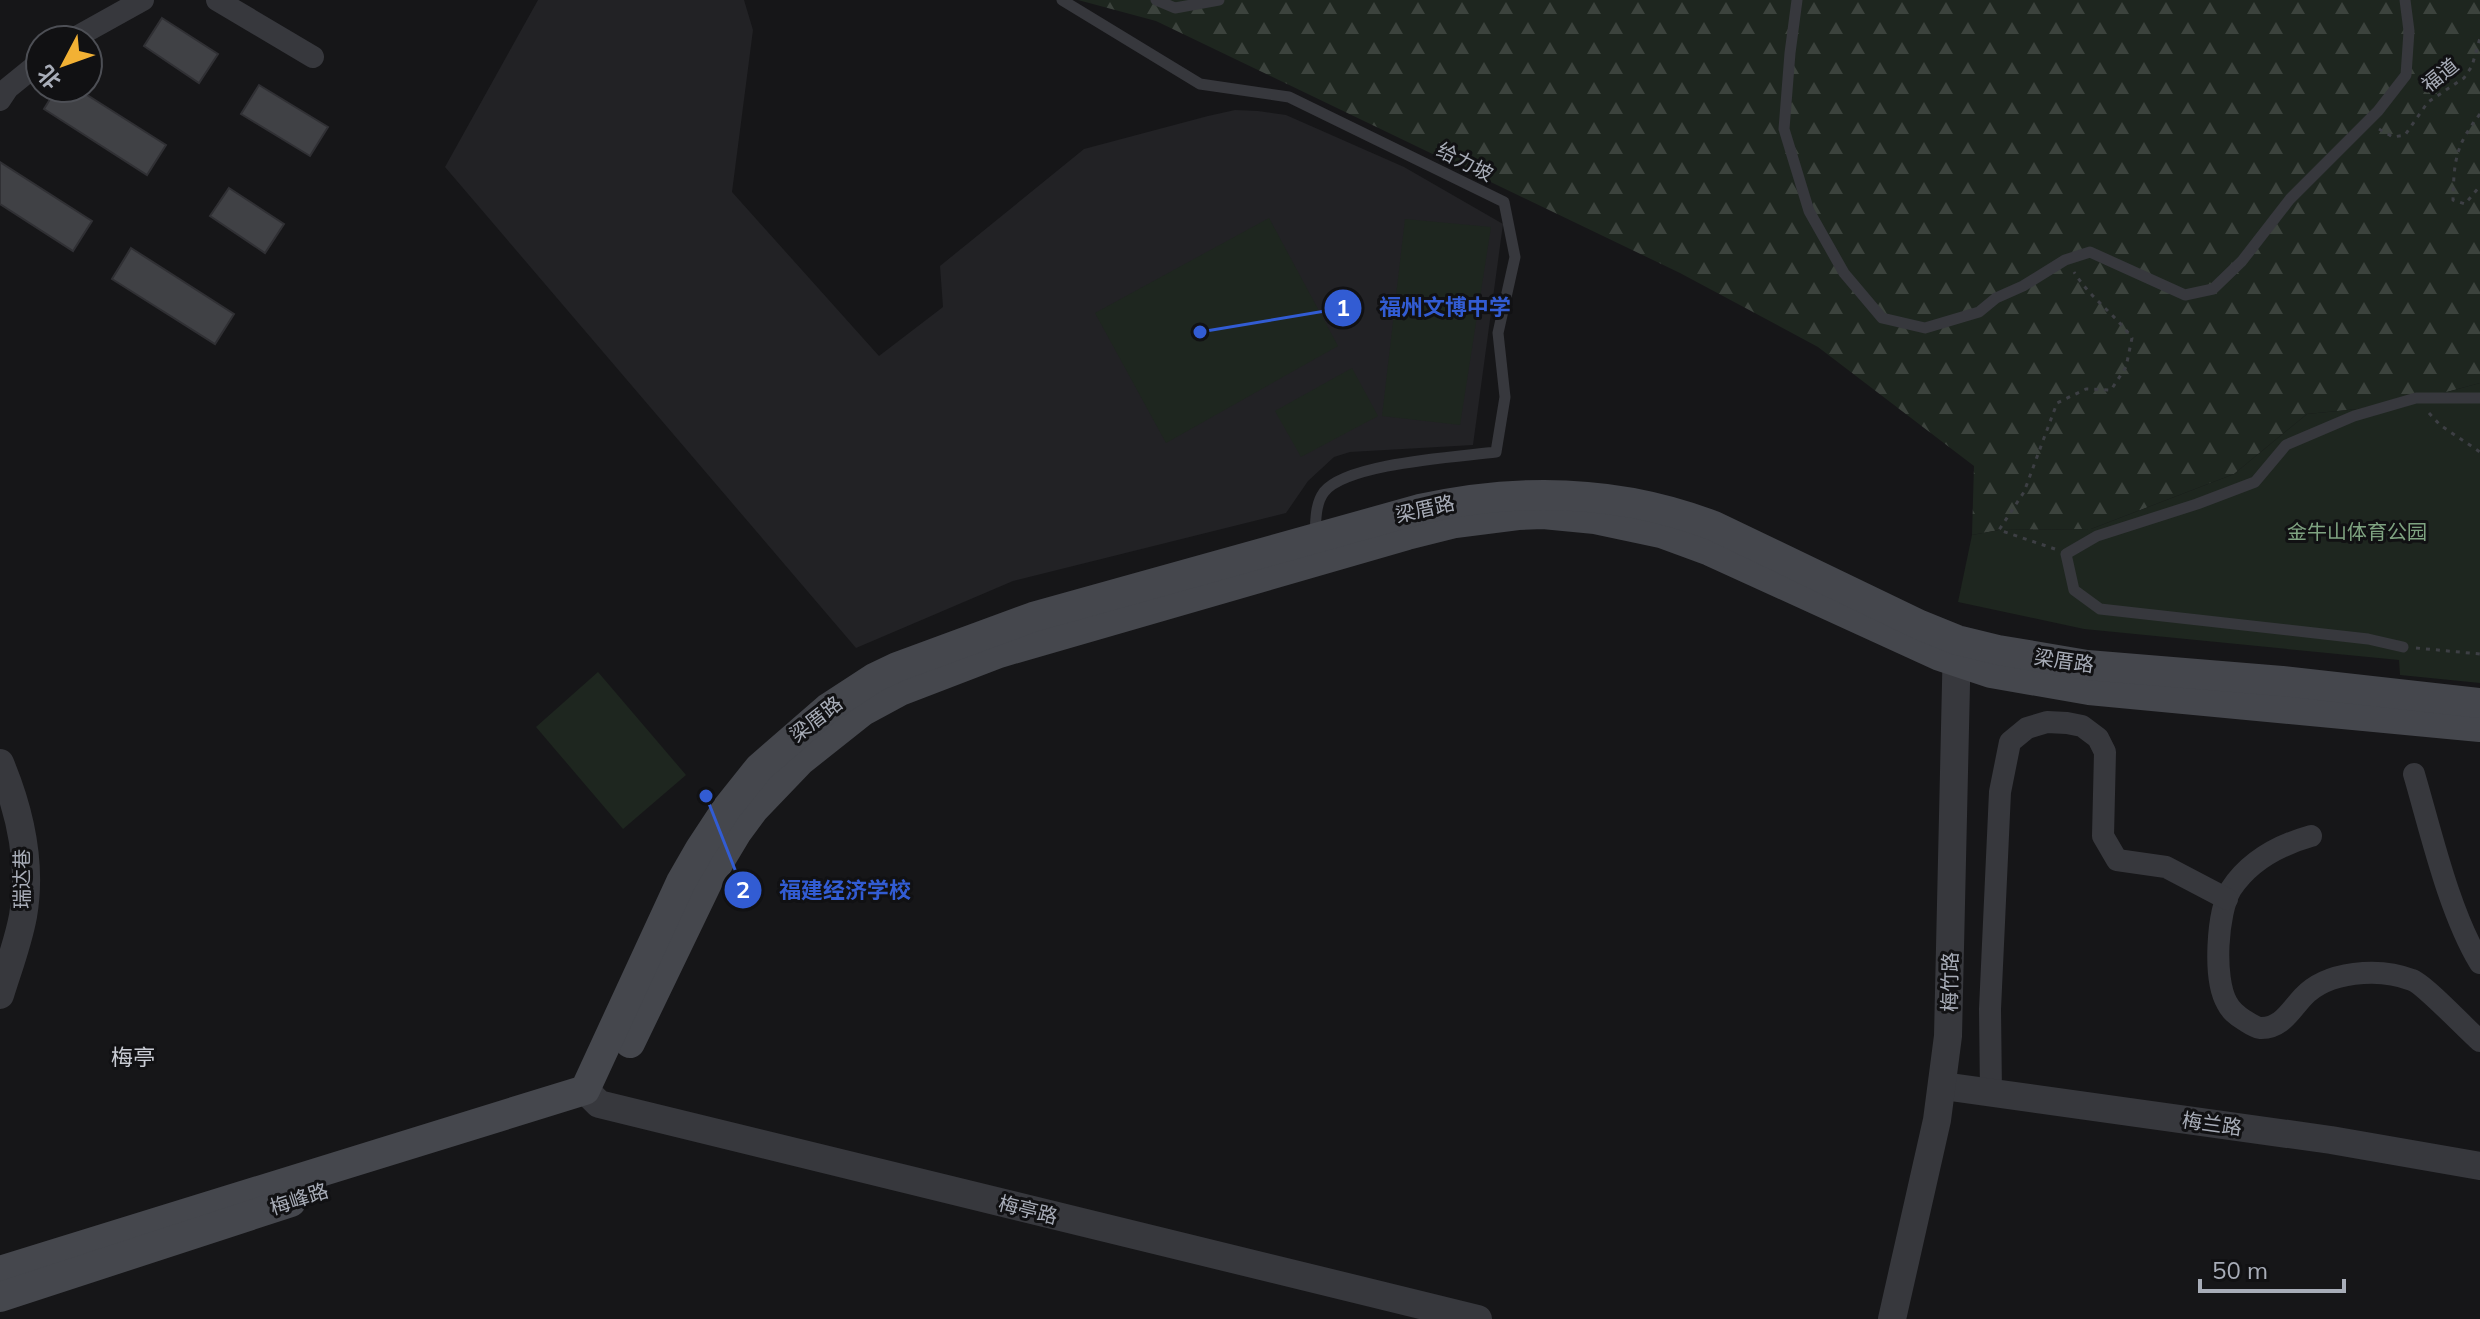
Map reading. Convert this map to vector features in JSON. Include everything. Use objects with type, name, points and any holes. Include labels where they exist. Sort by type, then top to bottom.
[{"type":"main road","name":"梁厝路","points":[[592,1097],[681,882],[700,849],[759,768],[828,708],[897,667],[1033,617],[1420,509],[1467,499],[1521,494],[1571,494],[1629,501],[1686,515],[1920,625],[1991,673],[2089,690],[2480,727]]},
{"type":"main road","name":"梁厝路","points":[[592,1097],[710,877],[754,809],[800,761],[863,711],[900,691],[999,653],[1455,523],[1543,514],[1623,524],[1661,533],[1957,651],[1998,650],[2087,665],[2282,681],[2480,703]]},
{"type":"main road","name":"梅峰路","points":[[0,1271],[592,1097]]},
{"type":"main road","name":"梅峰路","points":[[0,1297],[592,1097]]},
{"type":"street","points":[[100,24],[143,0]]},
{"type":"street","points":[[217,0],[313,57]]},
{"type":"street","points":[[0,100],[8,88],[24,75]]},
{"type":"street","name":"梅竹路","points":[[1892,1319],[1943,1086],[1948,1036],[1957,651]]},
{"type":"street","points":[[1991,1093],[1990,1009],[2000,792],[2010,742],[2027,728],[2047,722],[2082,726],[2098,738],[2105,752],[2103,836],[2117,860],[2166,867],[2227,899]]},
{"type":"street","name":"瑞达巷","points":[[0,763],[18,815],[26,887],[23,918],[0,995]]},
{"type":"street","points":[[2414,774],[2438,857],[2470,947],[2480,963]]},
{"type":"street","points":[[2311,836],[2284,843],[2254,862],[2232,888],[2227,899],[2221,928],[2219,969],[2221,990],[2233,1013],[2257,1028],[2274,1027],[2304,995],[2329,978],[2355,973],[2414,980],[2480,1041]]},
{"type":"street","name":"梅兰路","points":[[1943,1086],[2331,1140],[2480,1166]]},
{"type":"street","name":"梅亭路","points":[[592,1097],[1478,1319]]},
{"type":"lane","name":"给力坡","points":[[1062,0],[1200,84],[1289,97],[1504,202],[1515,257],[1498,333],[1505,397],[1496,452],[1388,466],[1337,482],[1323,493],[1319,501],[1314,539]]},
{"type":"lane","points":[[1156,0],[1175,8],[1219,0]]},
{"type":"lane","points":[[1797,0],[1784,129],[1809,211],[1844,273],[1882,318],[1925,328],[1979,312],[1996,298],[2023,286],[2065,260],[2090,252],[2185,295],[2213,289],[2242,261],[2290,199],[2367,122],[2406,75],[2409,31],[2405,0]]},
{"type":"lane","points":[[2403,647],[2368,639],[2100,609],[2074,590],[2066,554],[2097,536],[2255,482],[2286,445],[2354,416],[2416,398],[2480,398]]},
{"type":"path","name":"福道","points":[[2367,122],[2393,137],[2405,135],[2428,102],[2464,78],[2472,66],[2480,38]]},
{"type":"path","points":[[2480,114],[2459,147],[2453,200],[2465,204],[2480,186]]},
{"type":"path","points":[[2065,260],[2083,286],[2132,338],[2126,367],[2111,390],[2086,389],[2057,403],[2024,492],[1999,530],[2066,554]]},
{"type":"path","points":[[2416,398],[2440,425],[2480,452]]},
{"type":"path","points":[[2403,647],[2480,654]]},
{"type":"shaded area","points":[[538,0],[744,0],[753,30],[732,192],[879,356],[943,307],[940,266],[1084,149],[1235,110],[1258,111],[1286,115],[1404,167],[1503,224],[1473,445],[1350,452],[1334,457],[1308,481],[1286,513],[1013,581],[856,648],[445,167]]},
{"type":"green space","points":[[1078,0],[2480,0],[2480,383],[2399,405],[2307,414],[2234,474],[2091,529],[1999,530],[1972,535],[1974,466],[1818,347],[1680,273],[1156,21]]},
{"type":"green space","points":[[1269,218],[1338,346],[1166,443],[1095,313]]},
{"type":"green space","points":[[1405,219],[1491,227],[1460,425],[1382,416]]},
{"type":"green space","points":[[1352,368],[1378,416],[1301,457],[1275,411]]},
{"type":"green space","name":"金牛山体育公园","points":[[2480,383],[2480,683],[2400,675],[2399,660],[2084,629],[1958,602],[1972,535],[1999,530],[2091,529],[2234,474],[2307,414],[2399,405]]},
{"type":"green space","points":[[598,672],[686,775],[623,829],[536,727]]},
{"type":"building","points":[[162,18],[218,54],[199,83],[144,46]]},
{"type":"building","points":[[259,85],[328,127],[310,156],[241,114]]},
{"type":"building","points":[[47,104],[101,104],[166,145],[147,175],[44,109]]},
{"type":"building","points":[[0,162],[92,221],[73,251],[0,204]]},
{"type":"building","points":[[229,188],[284,224],[265,253],[210,216]]},
{"type":"building","points":[[131,248],[234,314],[215,344],[112,279]]},
{"type":"place","name":"福州文博中学","points":[[1200,332]]},
{"type":"place","name":"福建经济学校","points":[[706,796]]},
{"type":"district","name":"梅亭","points":[[133,1057]]}]
